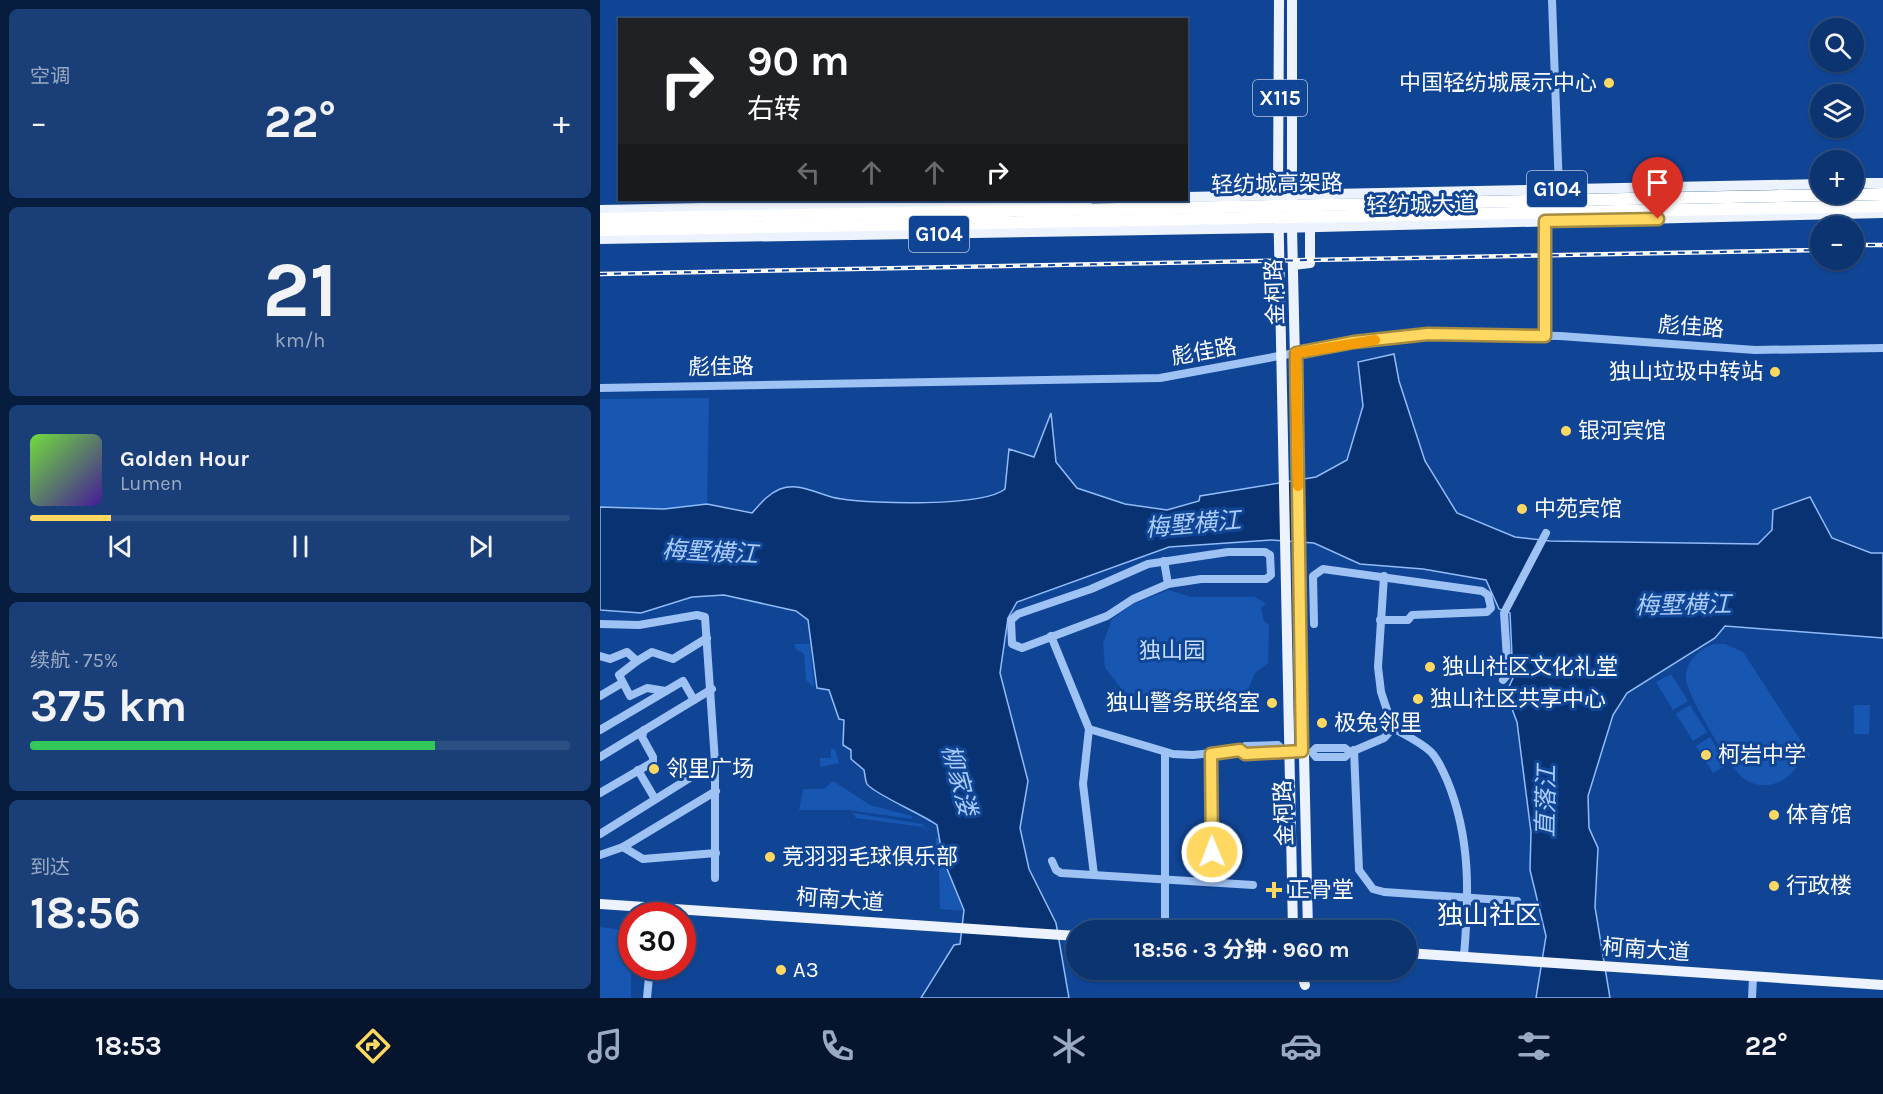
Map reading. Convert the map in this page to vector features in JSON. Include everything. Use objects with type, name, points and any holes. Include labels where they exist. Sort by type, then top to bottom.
[{"type":"highway","name":"轻纺城高架路","points":[[600,219],[1883,194]]},
{"type":"highway","name":"轻纺城高架路","points":[[600,230],[1883,206]]},
{"type":"main road","name":"X115","points":[[1278,195],[1279,0]]},
{"type":"main road","name":"X115","points":[[1292,0],[1292,228]]},
{"type":"main road","points":[[1864,183],[1883,183]]},
{"type":"main road","name":"轻纺城大道","points":[[1188,197],[1810,184]]},
{"type":"main road","name":"金柯路","points":[[1278,195],[1288,569],[1307,920]]},
{"type":"main road","name":"G104","points":[[600,210],[1039,201]]},
{"type":"main road","name":"轻纺城大道","points":[[600,239],[1292,228],[1883,213]]},
{"type":"main road","points":[[1293,265],[1310,263],[1310,227]]},
{"type":"main road","name":"金柯路","points":[[1292,228],[1300,569],[1293,920]]},
{"type":"main road","name":"柯南大道","points":[[600,904],[618,906]]},
{"type":"main road","name":"柯南大道","points":[[696,913],[1066,935]]},
{"type":"main road","name":"柯南大道","points":[[1417,954],[1883,985]]},
{"type":"street","points":[[1552,0],[1559,189]]},
{"type":"street","points":[[1545,221],[1545,336]]},
{"type":"street","name":"彪佳路","points":[[600,388],[1160,378],[1354,342],[1428,334],[1545,336],[1755,350],[1883,348]]},
{"type":"street","points":[[1503,680],[1508,674],[1504,613],[1546,533]]},
{"type":"street","points":[[1228,552],[1265,552],[1270,555],[1271,574],[1266,579],[1201,579],[1168,584],[1132,599],[1107,615],[1022,648],[1012,644],[1011,620],[1018,614],[1091,589],[1148,564],[1228,552]]},
{"type":"street","points":[[1164,561],[1168,584]]},
{"type":"street","points":[[1314,624],[1313,576],[1323,569],[1482,591],[1488,595],[1491,608],[1487,612],[1412,615],[1408,620],[1380,620]]},
{"type":"street","points":[[1384,576],[1378,667],[1381,692],[1393,728],[1431,751],[1438,760],[1461,823],[1467,857],[1468,899],[1464,956]]},
{"type":"street","points":[[600,624],[639,625],[697,615],[705,617],[712,689],[716,791],[716,878]]},
{"type":"street","points":[[1051,636],[1089,729],[1083,784],[1094,875]]},
{"type":"street","points":[[666,691],[648,688],[630,696],[619,675],[652,652],[673,659],[707,638]]},
{"type":"street","points":[[600,656],[610,659],[627,652],[637,661]]},
{"type":"street","points":[[600,730],[683,681],[694,700]]},
{"type":"street","points":[[600,696],[622,683]]},
{"type":"street","points":[[600,757],[712,689]]},
{"type":"street","points":[[1089,729],[1151,746],[1165,753],[1211,754],[1240,750],[1245,746],[1278,745],[1316,757],[1345,756],[1384,738],[1393,728]]},
{"type":"street","points":[[600,793],[653,762],[653,757],[642,737],[644,730]]},
{"type":"street","points":[[1352,751],[1359,870],[1373,889],[1384,892],[1516,901]]},
{"type":"street","points":[[1165,753],[1165,920]]},
{"type":"street","points":[[1207,882],[1212,852],[1211,754]]},
{"type":"street","points":[[600,834],[715,762]]},
{"type":"street","points":[[638,770],[655,799]]},
{"type":"street","points":[[600,855],[623,847],[716,791]]},
{"type":"street","points":[[623,847],[643,859],[716,854]]},
{"type":"street","points":[[1052,861],[1058,872],[1253,885]]},
{"type":"street","points":[[1752,998],[1753,977]]},
{"type":"street","points":[[647,998],[649,980]]},
{"type":"green space","points":[[709,398],[707,504],[664,509],[600,507],[600,399]]},
{"type":"green space","name":"独山园","points":[[1169,590],[1191,597],[1254,597],[1266,603],[1261,608],[1264,621],[1269,625],[1268,663],[1255,673],[1245,696],[1224,706],[1138,709],[1105,668],[1103,643],[1112,619],[1133,604]]},
{"type":"green space","points":[[794,644],[810,644],[814,687],[806,680],[804,654],[796,649]]},
{"type":"green space","points":[[1714,644],[1725,644],[1743,652],[1810,755],[1806,761],[1802,756],[1793,772],[1778,782],[1761,785],[1743,778],[1719,746],[1693,698],[1686,678],[1688,666],[1703,649]]},
{"type":"green space","points":[[1671,674],[1688,701],[1673,710],[1656,682]]},
{"type":"green space","points":[[1690,705],[1707,732],[1693,741],[1676,714]]},
{"type":"green space","points":[[1854,705],[1870,705],[1869,734],[1854,734]]},
{"type":"green space","points":[[1710,737],[1727,765],[1713,773],[1696,746]]},
{"type":"green space","points":[[831,749],[835,749],[839,763],[820,767],[820,758],[831,758]]},
{"type":"green space","points":[[833,781],[870,805],[912,816],[912,819],[849,810],[799,810],[803,789],[824,789]]},
{"type":"green space","points":[[853,813],[922,824],[930,834],[923,827],[856,818]]},
{"type":"green space","points":[[936,838],[939,838],[943,859],[964,911],[940,909],[939,870],[935,869]]},
{"type":"green space","points":[[600,927],[618,929],[618,980],[631,980],[631,998],[600,998]]},
{"type":"water","points":[[1394,354],[1399,381],[1425,461],[1457,513],[1515,537],[1550,541],[1758,544],[1772,530],[1773,510],[1810,497],[1832,538],[1871,553],[1883,553],[1883,638],[1725,626],[1715,638],[1627,693],[1613,715],[1588,796],[1589,828],[1598,848],[1595,907],[1610,998],[1536,998],[1546,936],[1530,870],[1531,832],[1517,722],[1506,693],[1513,678],[1510,613],[1499,609],[1486,580],[1423,569],[1360,564],[1314,543],[1271,540],[1169,547],[1017,602],[1008,618],[1000,673],[1028,781],[1020,828],[1029,869],[1056,923],[1069,998],[921,998],[954,945],[960,944],[964,910],[943,859],[937,825],[871,788],[866,782],[864,770],[851,759],[851,750],[843,745],[844,720],[839,719],[829,690],[817,688],[808,620],[796,611],[724,595],[692,597],[641,613],[600,610],[600,507],[664,509],[707,504],[752,513],[772,494],[788,487],[804,488],[834,498],[877,502],[927,503],[975,499],[993,495],[1005,489],[1009,449],[1034,457],[1051,413],[1056,462],[1077,488],[1125,504],[1167,510],[1199,501],[1200,496],[1316,477],[1347,460],[1363,406],[1358,362]]},
{"type":"railway","points":[[1864,245],[1883,245]]},
{"type":"railway","points":[[600,274],[1810,250]]},
{"type":"slow traffic","points":[[1298,486],[1296,353],[1375,340]]},
{"type":"place","name":"中国轻纺城展示中心","points":[[1609,83]]},
{"type":"place","name":"独山垃圾中转站","points":[[1775,372]]},
{"type":"place","name":"银河宾馆","points":[[1566,431]]},
{"type":"place","name":"中苑宾馆","points":[[1522,509]]},
{"type":"place","name":"独山社区文化礼堂","points":[[1430,667]]},
{"type":"place","name":"独山社区共享中心","points":[[1418,699]]},
{"type":"place","name":"独山警务联络室","points":[[1272,703]]},
{"type":"place","name":"极兔邻里","points":[[1322,723]]},
{"type":"place","name":"柯岩中学","points":[[1706,755]]},
{"type":"place","name":"邻里广场","points":[[654,769]]},
{"type":"place","name":"体育馆","points":[[1774,815]]},
{"type":"place","name":"竞羽羽毛球俱乐部","points":[[770,857]]},
{"type":"place","name":"行政楼","points":[[1774,886]]},
{"type":"place","name":"正骨堂","points":[[1274,890]]},
{"type":"place","name":"A3","points":[[781,970]]},
{"type":"district","name":"独山社区","points":[[1489,915]]},
{"type":"route","points":[[1212,852],[1211,754],[1240,750],[1245,754],[1278,754],[1283,750],[1302,751],[1296,353],[1354,342],[1428,334],[1545,336],[1545,221],[1658,219]]},
{"type":"water label","name":"梅墅横江","points":[[1193,524]]},
{"type":"water label","name":"梅墅横江","points":[[710,552]]},
{"type":"water label","name":"梅墅横江","points":[[1683,605]]},
{"type":"water label","name":"柳家溇","points":[[959,780]]},
{"type":"water label","name":"直落江","points":[[1546,801]]}]
